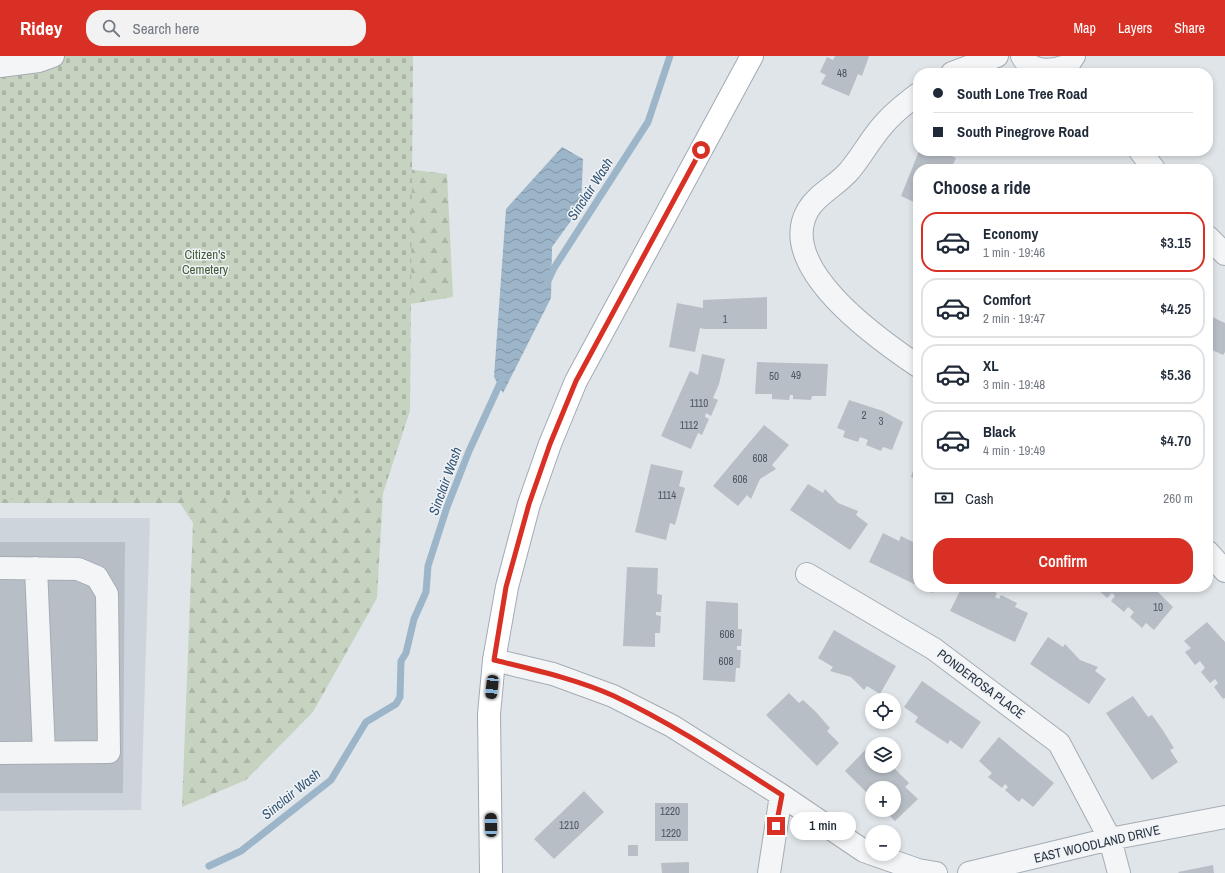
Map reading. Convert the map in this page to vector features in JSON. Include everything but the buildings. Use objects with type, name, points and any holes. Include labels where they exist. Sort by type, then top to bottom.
[{"type":"main road","points":[[491,873],[489,714],[494,660],[506,587],[529,504],[550,444],[576,381],[752,56]]},
{"type":"street","points":[[0,66],[39,61],[53,56]]},
{"type":"street","points":[[965,68],[997,56]]},
{"type":"street","points":[[1022,56],[1028,65],[1038,68]]},
{"type":"street","points":[[1060,68],[1075,64]]},
{"type":"street","points":[[913,98],[883,124],[849,172],[813,202],[804,218],[801,236],[805,255],[830,293],[841,306],[873,334],[913,362]]},
{"type":"street","points":[[1144,156],[1150,164]]},
{"type":"street","points":[[1213,242],[1225,254]]},
{"type":"street","points":[[1213,558],[1225,571]]},
{"type":"street","points":[[0,568],[78,569],[97,577],[107,594],[110,752],[0,753]]},
{"type":"street","points":[[36,568],[44,753]]},
{"type":"street","name":"PONDEROSA PLACE","points":[[806,574],[934,649],[1060,743],[1110,839],[1119,873]]},
{"type":"street","points":[[494,660],[553,674],[613,696],[672,726],[782,795],[864,852],[918,870],[936,873]]},
{"type":"street","points":[[769,873],[782,795]]},
{"type":"street","name":"EAST WOODLAND DRIVE","points":[[969,873],[1110,839],[1225,817]]},
{"type":"shaded area","points":[[0,518],[150,518],[141,810],[0,811]]},
{"type":"green space","name":"Citizen's Cemetery","points":[[0,56],[413,56],[410,410],[383,493],[0,499]]},
{"type":"green space","name":"Citizen's Cemetery","points":[[0,112],[332,160],[447,174],[453,297],[410,304],[410,410],[383,493],[377,598],[313,712],[246,780],[182,807],[193,523],[180,503],[0,503]]},
{"type":"water","points":[[562,147],[583,159],[581,207],[552,247],[551,298],[503,393],[494,377],[506,209]]},
{"type":"waterway","name":"Sinclair Wash","points":[[547,283],[554,268],[648,122],[670,56]]},
{"type":"waterway","name":"Sinclair Wash","points":[[209,866],[241,851],[331,780],[366,722],[396,704],[400,697],[401,661],[406,653],[414,619],[426,592],[428,566],[447,507],[469,451],[503,377]]},
{"type":"route","points":[[701,150],[620,297],[576,381],[550,444],[529,504],[506,587],[494,660],[553,674],[613,696],[672,726],[782,795],[776,826]]}]
